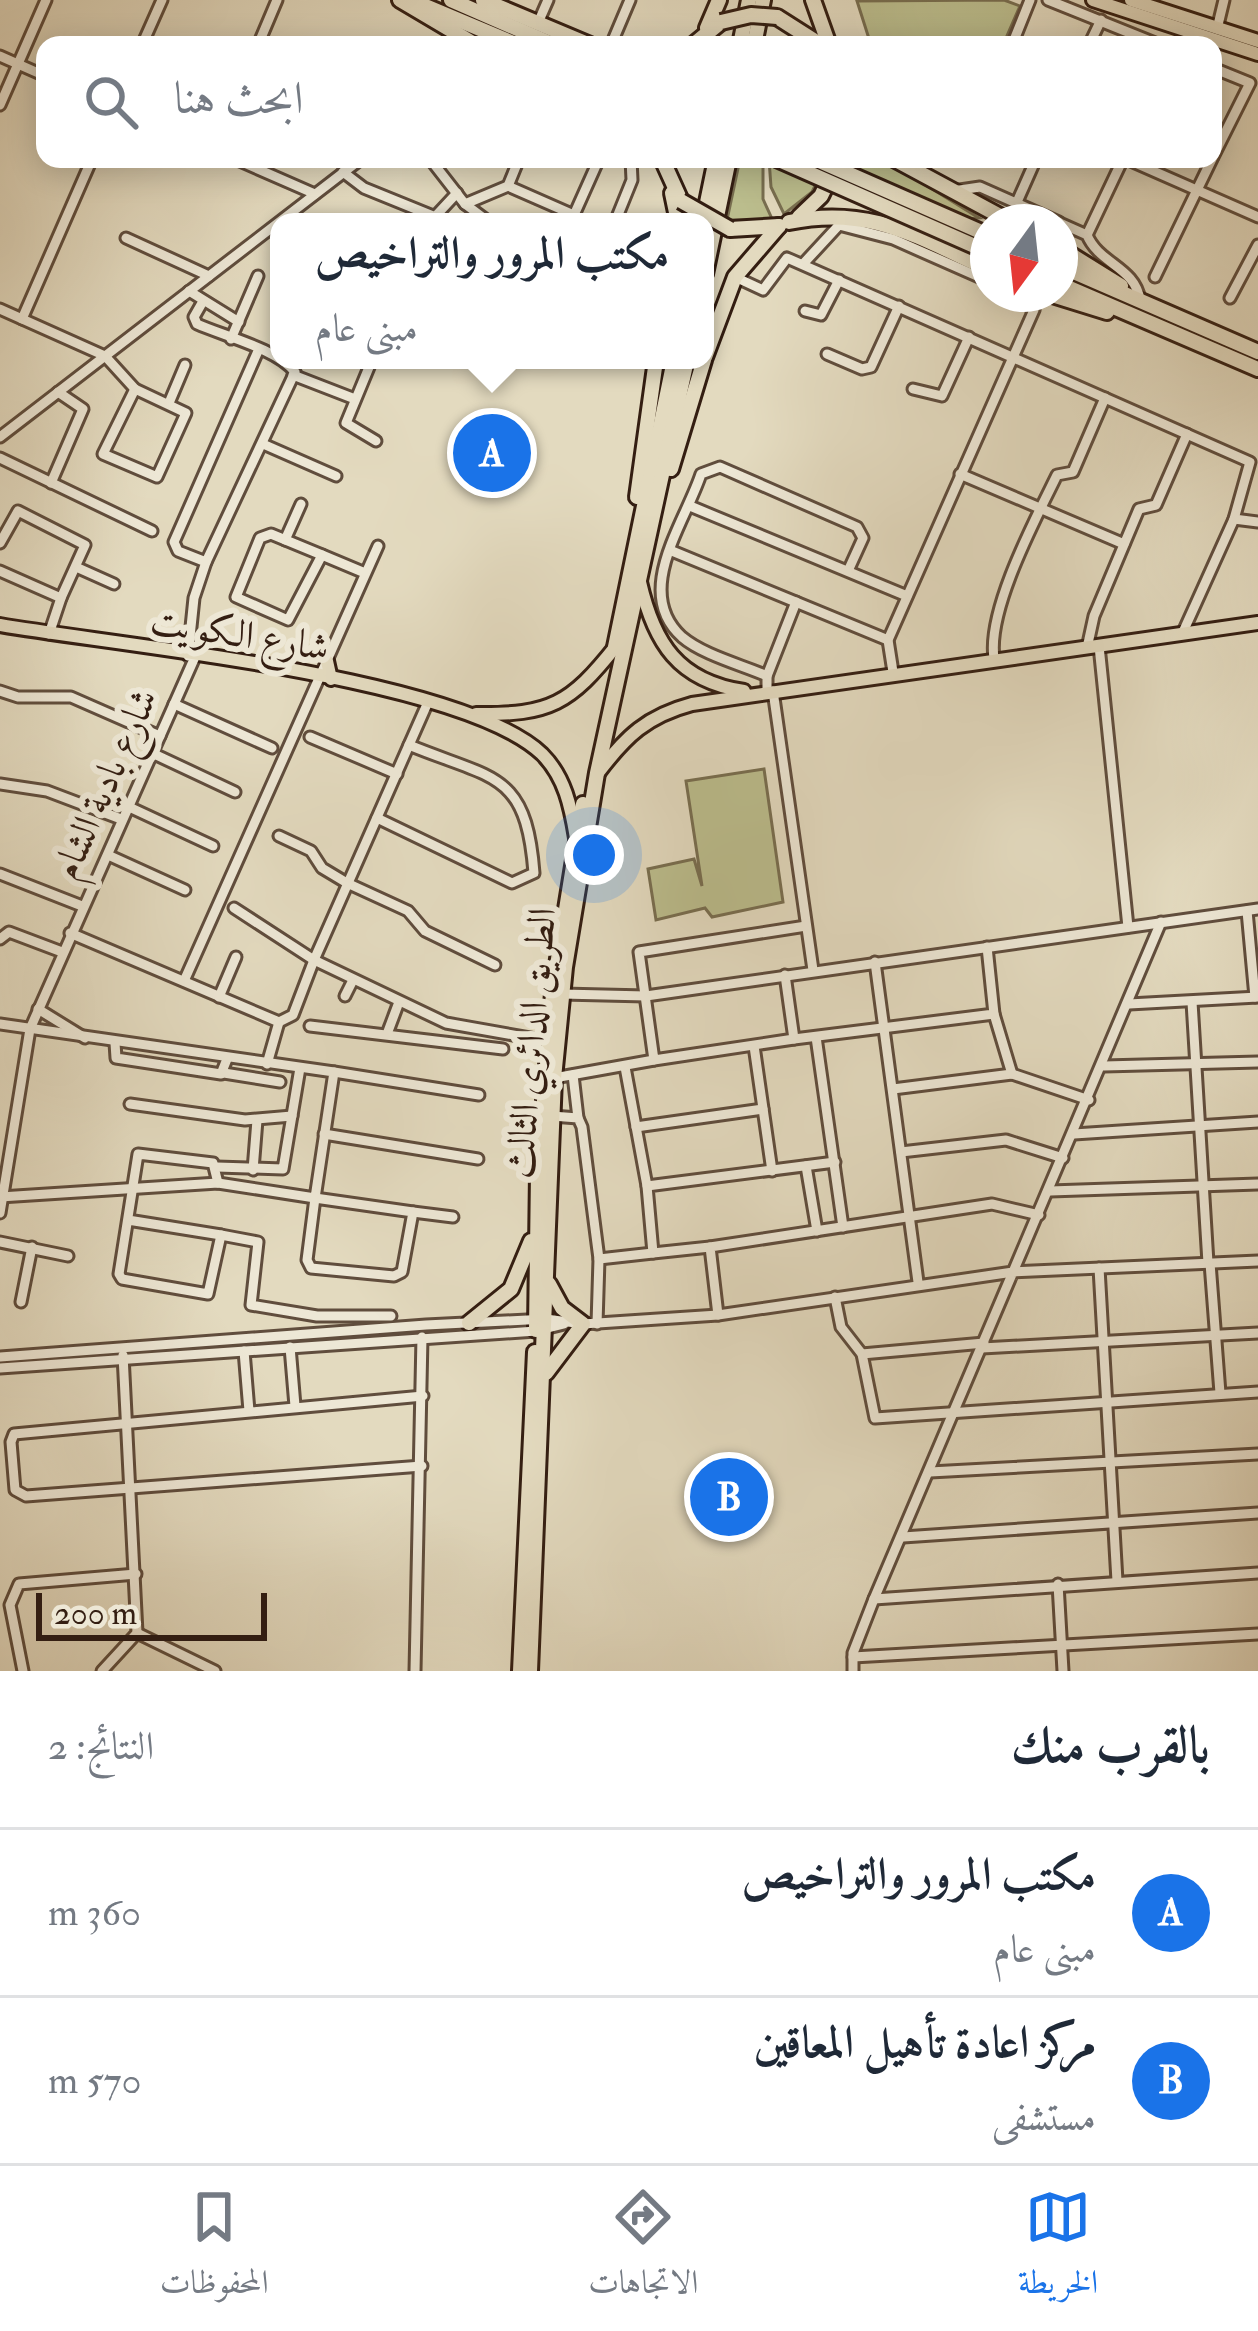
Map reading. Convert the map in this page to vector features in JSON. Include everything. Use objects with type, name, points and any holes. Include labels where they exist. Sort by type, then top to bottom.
[{"type":"highway","points":[[400,0],[461,36]]},
{"type":"highway","points":[[411,0],[526,36]]},
{"type":"highway","points":[[451,0],[506,36]]},
{"type":"highway","points":[[483,0],[569,36]]},
{"type":"highway","points":[[698,36],[719,0]]},
{"type":"highway","points":[[742,36],[749,0]]},
{"type":"highway","points":[[756,36],[763,0]]},
{"type":"highway","points":[[813,0],[823,36]]},
{"type":"highway","points":[[702,36],[721,22],[751,15],[777,17],[810,36]]},
{"type":"highway","points":[[663,168],[676,213]]},
{"type":"highway","points":[[705,213],[714,168]]},
{"type":"highway","points":[[714,231],[727,168]]},
{"type":"highway","points":[[797,168],[970,244]]},
{"type":"highway","points":[[835,168],[970,227]]},
{"type":"highway","points":[[714,333],[734,277],[784,224],[821,196],[835,168]]},
{"type":"highway","points":[[911,168],[977,204]]},
{"type":"highway","points":[[669,183],[681,201],[702,213]]},
{"type":"highway","points":[[714,220],[730,229],[829,214],[866,218],[970,261]]},
{"type":"highway","points":[[1078,258],[1134,297]]},
{"type":"highway","points":[[1078,274],[1258,352]]},
{"type":"highway","points":[[1078,292],[1258,370]]},
{"type":"highway","points":[[1078,302],[1128,315]]},
{"type":"highway","points":[[636,535],[655,369]]},
{"type":"highway","name":"الطريق الدائري الثالث","points":[[530,1671],[543,1382],[535,1231],[547,1041],[576,839],[672,369]]},
{"type":"highway","name":"الطريق الدائري الثالث","points":[[520,1671],[562,994],[597,773],[685,369]]},
{"type":"highway","points":[[652,525],[702,369]]},
{"type":"highway","points":[[470,1323],[511,1289],[535,1231]]},
{"type":"highway","points":[[543,1382],[560,1349],[590,1324],[562,1307],[547,1279]]},
{"type":"main road","points":[[1093,0],[1203,36]]},
{"type":"main road","points":[[1131,0],[1258,41]]},
{"type":"main road","points":[[1222,42],[1258,54]]},
{"type":"main road","points":[[639,580],[655,634],[675,662],[711,684],[766,687]]},
{"type":"main road","points":[[597,773],[629,734],[659,713],[766,687],[1258,622]]},
{"type":"main road","name":"شارع الكويت","points":[[0,625],[326,678],[468,714],[542,755],[564,785],[576,839]]},
{"type":"main road","name":"شارع الكويت","points":[[468,714],[516,715],[552,707],[583,686],[616,646]]},
{"type":"main road","points":[[326,661],[326,678]]},
{"type":"street","points":[[0,105],[46,0]]},
{"type":"street","points":[[146,36],[162,0]]},
{"type":"street","points":[[261,36],[277,0]]},
{"type":"street","points":[[538,23],[548,0]]},
{"type":"street","points":[[615,36],[630,0]]},
{"type":"street","points":[[1016,36],[1030,0]]},
{"type":"street","points":[[1048,0],[1139,36]]},
{"type":"street","points":[[1217,29],[1224,0]]},
{"type":"street","points":[[1094,36],[1102,20]]},
{"type":"street","points":[[0,56],[36,72]]},
{"type":"street","points":[[1222,72],[1254,85],[1222,141]]},
{"type":"street","points":[[22,319],[88,168]]},
{"type":"street","points":[[256,168],[315,194]]},
{"type":"street","points":[[291,213],[349,168]]},
{"type":"street","points":[[437,168],[477,213]]},
{"type":"street","points":[[508,186],[515,168]]},
{"type":"street","points":[[575,213],[595,168]]},
{"type":"street","points":[[619,213],[632,180],[631,168]]},
{"type":"street","points":[[1017,202],[1032,168]]},
{"type":"street","points":[[1087,236],[1121,168]]},
{"type":"street","points":[[1146,168],[1258,217]]},
{"type":"street","points":[[1155,277],[1207,168]]},
{"type":"street","points":[[344,172],[364,188],[418,213]]},
{"type":"street","points":[[465,204],[508,186],[569,213]]},
{"type":"street","points":[[953,191],[980,187],[1021,204]]},
{"type":"street","points":[[437,213],[457,193]]},
{"type":"street","points":[[802,264],[838,225],[910,246],[970,273]]},
{"type":"street","points":[[0,437],[270,230]]},
{"type":"street","points":[[1078,232],[1132,276],[1134,297]]},
{"type":"street","points":[[262,236],[270,239]]},
{"type":"street","points":[[126,238],[208,276]]},
{"type":"street","points":[[1231,298],[1258,244]]},
{"type":"street","points":[[734,277],[761,291],[783,259],[802,264],[1250,462],[1234,519],[1183,632]]},
{"type":"street","points":[[231,340],[258,276]]},
{"type":"street","points":[[805,311],[821,315],[838,280]]},
{"type":"street","points":[[189,291],[238,322]]},
{"type":"street","points":[[202,302],[195,323],[270,356]]},
{"type":"street","points":[[827,354],[862,369],[872,367],[899,307]]},
{"type":"street","points":[[0,309],[105,356],[135,389],[170,403],[186,416],[162,473],[154,477],[103,454],[135,389]]},
{"type":"street","points":[[892,672],[888,640],[1032,312]]},
{"type":"street","points":[[913,389],[942,396],[969,338]]},
{"type":"street","points":[[206,562],[178,551],[174,542],[258,351]]},
{"type":"street","points":[[170,403],[185,365]]},
{"type":"street","points":[[292,369],[293,375],[355,399]]},
{"type":"street","points":[[368,369],[346,426],[376,441]]},
{"type":"street","name":"شارع بادية الشام","points":[[0,1213],[30,1029],[174,704],[191,657],[194,598],[206,562],[293,375]]},
{"type":"street","points":[[51,483],[83,409],[58,392]]},
{"type":"street","points":[[994,658],[995,622],[1042,508],[1057,475],[1073,472],[1106,398]]},
{"type":"street","points":[[0,421],[14,426]]},
{"type":"street","points":[[1128,927],[1093,647],[1094,616],[1139,509],[1156,505],[1187,434]]},
{"type":"street","points":[[263,444],[337,476]]},
{"type":"street","points":[[0,458],[152,531]]},
{"type":"street","points":[[766,687],[680,635],[658,590],[701,474],[720,467],[857,527],[863,538],[848,571]]},
{"type":"street","points":[[960,474],[1124,544]]},
{"type":"street","points":[[285,540],[301,504]]},
{"type":"street","points":[[690,506],[907,596]]},
{"type":"street","points":[[0,543],[14,513],[22,511],[85,542],[49,634]]},
{"type":"street","points":[[1234,519],[1258,522]]},
{"type":"street","points":[[322,555],[288,620],[239,600],[236,592],[263,535],[285,540],[322,555],[365,573]]},
{"type":"street","points":[[326,661],[377,546]]},
{"type":"street","points":[[672,551],[888,640]]},
{"type":"street","points":[[76,567],[114,584]]},
{"type":"street","points":[[0,572],[61,598]]},
{"type":"street","points":[[796,602],[766,687],[813,970]]},
{"type":"street","points":[[184,982],[326,678]]},
{"type":"street","points":[[0,691],[18,697],[71,697],[160,736]]},
{"type":"street","points":[[70,933],[279,1022],[291,1018],[428,701]]},
{"type":"street","points":[[174,704],[272,748]]},
{"type":"street","points":[[310,737],[397,774]]},
{"type":"street","points":[[377,818],[512,883],[534,872],[530,824],[510,787],[410,745]]},
{"type":"street","points":[[152,753],[235,792]]},
{"type":"street","points":[[0,784],[46,791],[121,819]]},
{"type":"street","points":[[127,806],[213,846]]},
{"type":"street","points":[[279,836],[315,854],[322,868],[347,883],[408,911],[425,931],[495,965]]},
{"type":"street","points":[[108,855],[185,890]]},
{"type":"street","points":[[0,874],[82,906]]},
{"type":"street","points":[[234,908],[314,960],[405,1005],[468,1029],[547,1041]]},
{"type":"street","points":[[562,994],[646,996],[1252,910],[1257,997],[1129,1004]]},
{"type":"street","points":[[854,1671],[853,1657],[874,1599],[1104,1066],[1161,922]]},
{"type":"street","points":[[655,1060],[639,952],[806,926]]},
{"type":"street","points":[[0,939],[9,932],[62,952]]},
{"type":"street","points":[[986,947],[994,1014],[1012,1074]]},
{"type":"street","points":[[219,997],[236,957]]},
{"type":"street","points":[[874,962],[918,1282]]},
{"type":"street","points":[[785,975],[794,1039]]},
{"type":"street","points":[[345,996],[353,980]]},
{"type":"street","points":[[1192,1002],[1220,1393]]},
{"type":"street","points":[[387,1034],[405,1005]]},
{"type":"street","points":[[400,1035],[405,1005]]},
{"type":"street","points":[[38,1010],[85,1038]]},
{"type":"street","points":[[554,1078],[794,1039],[994,1014]]},
{"type":"street","points":[[267,1064],[279,1022]]},
{"type":"street","points":[[0,1024],[479,1095]]},
{"type":"street","points":[[310,1026],[503,1049]]},
{"type":"street","points":[[816,1037],[843,1227]]},
{"type":"street","points":[[115,1043],[116,1058],[280,1082]]},
{"type":"street","points":[[754,1046],[772,1171]]},
{"type":"street","points":[[224,1073],[226,1059]]},
{"type":"street","points":[[1104,1066],[1258,1062]]},
{"type":"street","points":[[625,1067],[647,1186],[653,1253]]},
{"type":"street","points":[[221,1235],[208,1294],[122,1279],[130,1188],[140,1152],[217,1167],[283,1168],[300,1068]]},
{"type":"street","points":[[334,1072],[314,1198],[307,1260],[311,1268],[399,1275],[413,1212]]},
{"type":"street","points":[[893,1089],[1012,1074],[1089,1100]]},
{"type":"street","points":[[572,1076],[599,1259],[590,1324]]},
{"type":"street","points":[[130,1104],[257,1120],[268,1114],[292,1116]]},
{"type":"street","points":[[636,1127],[763,1109]]},
{"type":"street","points":[[552,1116],[578,1118]]},
{"type":"street","points":[[253,1170],[257,1120]]},
{"type":"street","points":[[1074,1134],[1258,1122]]},
{"type":"street","points":[[324,1134],[478,1159]]},
{"type":"street","points":[[901,1152],[1006,1140],[1064,1158]]},
{"type":"street","points":[[647,1186],[835,1162]]},
{"type":"street","points":[[806,1166],[817,1231]]},
{"type":"street","points":[[217,1167],[218,1183]]},
{"type":"street","points":[[1,1197],[218,1183],[453,1217]]},
{"type":"street","points":[[1050,1191],[1258,1184]]},
{"type":"street","points":[[599,1259],[1002,1204],[1039,1215]]},
{"type":"street","points":[[128,1220],[258,1242],[251,1305],[317,1316],[392,1316]]},
{"type":"street","points":[[0,1242],[68,1256]]},
{"type":"street","points":[[21,1302],[32,1247]]},
{"type":"street","points":[[710,1247],[718,1315]]},
{"type":"street","points":[[0,1357],[244,1351],[718,1315],[918,1282],[1013,1272],[1258,1261]]},
{"type":"street","points":[[1099,1268],[1118,1581]]},
{"type":"street","points":[[835,1297],[841,1328],[862,1354],[875,1418],[1258,1392]]},
{"type":"street","points":[[0,1368],[470,1323],[541,1325]]},
{"type":"street","points":[[862,1354],[1258,1333]]},
{"type":"street","points":[[416,1671],[422,1337]]},
{"type":"street","points":[[290,1347],[296,1406]]},
{"type":"street","points":[[244,1351],[249,1412]]},
{"type":"street","points":[[102,1671],[137,1633],[123,1355]]},
{"type":"street","points":[[422,1466],[26,1496],[15,1490],[12,1454],[14,1434],[423,1396]]},
{"type":"street","points":[[930,1472],[1258,1454]]},
{"type":"street","points":[[903,1537],[1258,1513]]},
{"type":"street","points":[[874,1599],[1258,1573]]},
{"type":"street","points":[[23,1671],[10,1605],[19,1584],[136,1574]]},
{"type":"street","points":[[1058,1584],[1064,1671]]},
{"type":"street","points":[[137,1633],[214,1671]]},
{"type":"street","points":[[853,1657],[1258,1634]]},
{"type":"green space","points":[[1004,0],[1020,6],[1007,36],[868,36],[857,1]]},
{"type":"green space","points":[[738,168],[763,168],[763,199],[773,221],[727,220]]},
{"type":"green space","points":[[770,168],[824,168],[812,192],[784,214],[771,187]]},
{"type":"green space","points":[[850,168],[898,168],[970,212],[970,219]]},
{"type":"green space","points":[[764,769],[783,902],[712,917],[705,908],[656,920],[648,869],[694,859],[702,886],[686,781]]},
{"type":"place","name":"مكتب المرور والتراخيص","points":[[492,453]]},
{"type":"place","name":"مركز اعادة تأهيل المعاقين","points":[[729,1497]]}]
